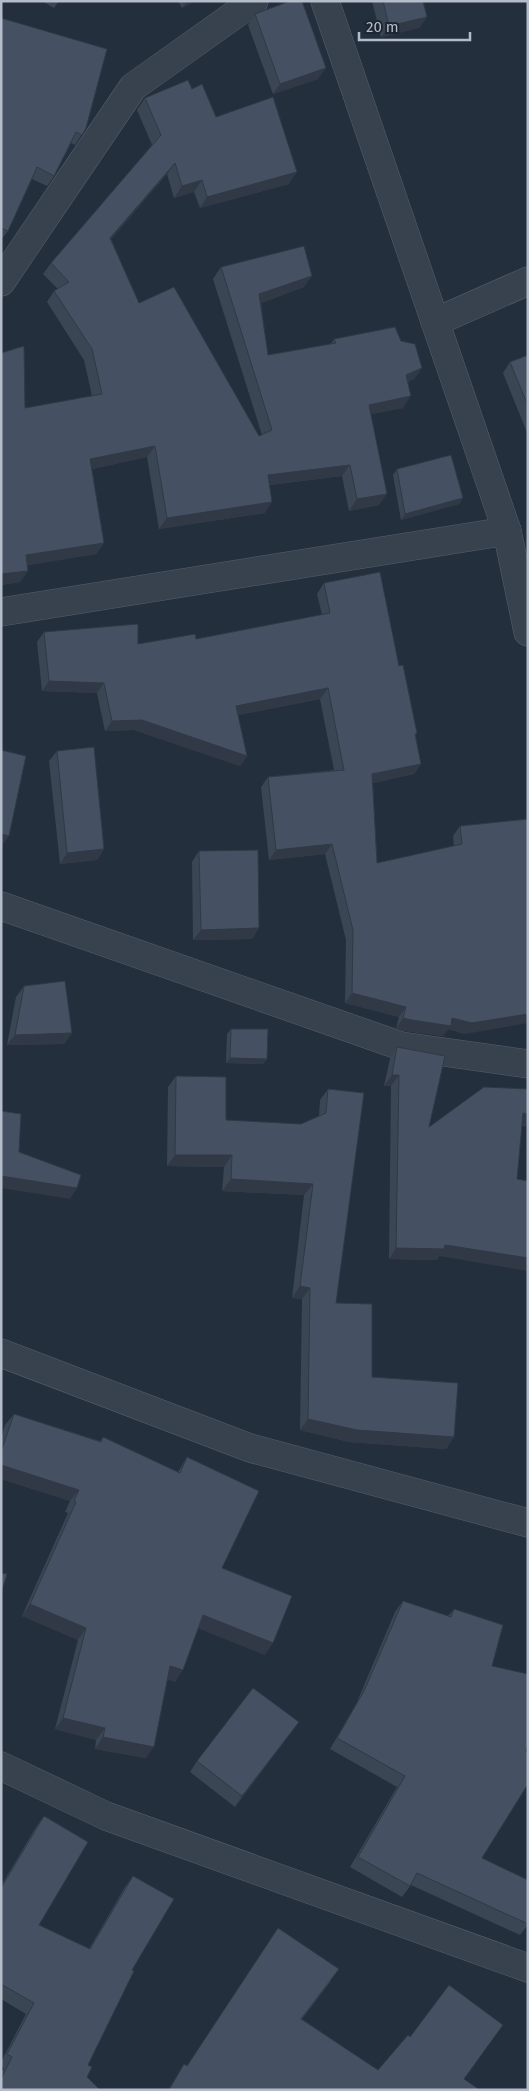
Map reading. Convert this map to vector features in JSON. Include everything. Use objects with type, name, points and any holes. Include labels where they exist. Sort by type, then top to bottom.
[{"type":"street","points":[[1,282],[133,87],[254,1]]},
{"type":"street","points":[[325,1],[507,531],[528,632]]},
{"type":"street","points":[[435,322],[528,281]]},
{"type":"street","points":[[1,612],[507,531]]},
{"type":"street","points":[[1,906],[401,1046],[528,1064]]},
{"type":"street","points":[[1,1353],[250,1448],[528,1523]]},
{"type":"street","points":[[1,1766],[106,1816],[528,1968]]},
{"type":"building","points":[[290,1],[302,1],[326,68],[280,84],[255,14]]},
{"type":"building","points":[[383,1],[423,1],[427,17],[389,26]]},
{"type":"building","points":[[1,18],[107,49],[86,128],[82,135],[76,132],[54,176],[37,167],[8,231],[1,228]]},
{"type":"building","points":[[188,80],[192,89],[202,84],[216,117],[273,97],[297,172],[207,197],[202,180],[182,186],[175,163],[110,238],[139,303],[174,287],[259,436],[272,430],[221,267],[304,246],[312,276],[259,294],[268,355],[336,343],[334,339],[395,327],[401,341],[415,344],[422,368],[406,375],[411,396],[369,405],[387,494],[357,499],[350,465],[268,475],[272,502],[167,518],[155,446],[90,459],[104,543],[26,555],[28,571],[1,574],[1,353],[24,346],[25,408],[102,394],[92,349],[54,291],[69,282],[51,263],[161,135],[145,98]]},
{"type":"building","points":[[528,355],[528,406],[510,362]]},
{"type":"building","points":[[451,455],[463,498],[405,514],[397,469]]},
{"type":"building","points":[[380,572],[399,666],[403,665],[417,733],[415,734],[421,764],[372,774],[377,863],[462,844],[460,826],[528,819],[528,1014],[472,1023],[452,1018],[451,1026],[403,1018],[406,1007],[352,993],[353,930],[332,844],[276,850],[268,777],[344,770],[328,688],[236,706],[247,756],[142,720],[112,721],[104,683],[49,681],[44,632],[138,624],[138,644],[195,634],[196,639],[330,613],[324,583]]},
{"type":"building","points":[[94,747],[104,849],[67,853],[57,751]]},
{"type":"building","points":[[1,750],[26,756],[9,836],[1,834]]},
{"type":"building","points":[[258,850],[259,928],[201,930],[199,851]]},
{"type":"building","points":[[65,981],[72,1033],[15,1035],[24,986]]},
{"type":"building","points":[[231,1029],[268,1029],[267,1059],[230,1058]]},
{"type":"building","points":[[397,1047],[445,1056],[429,1127],[484,1087],[528,1089],[528,1114],[523,1113],[517,1179],[528,1181],[528,1258],[445,1245],[444,1249],[396,1248],[399,1075],[392,1075]]},
{"type":"building","points":[[176,1076],[226,1077],[226,1120],[301,1124],[326,1113],[328,1089],[364,1093],[336,1303],[372,1304],[372,1377],[458,1383],[454,1437],[357,1430],[308,1419],[310,1288],[300,1286],[313,1184],[231,1179],[232,1155],[175,1155]]},
{"type":"building","points":[[1,1111],[21,1114],[19,1152],[81,1175],[77,1188],[1,1176]]},
{"type":"building","points":[[14,1414],[101,1442],[103,1437],[180,1473],[187,1457],[259,1491],[222,1568],[292,1596],[273,1643],[203,1615],[183,1670],[170,1666],[154,1747],[103,1737],[105,1728],[63,1718],[86,1628],[30,1604],[76,1502],[74,1501],[79,1490],[1,1465],[1,1452]]},
{"type":"building","points":[[1,1573],[7,1574],[1,1594]]},
{"type":"building","points":[[403,1601],[451,1617],[454,1609],[503,1625],[492,1666],[528,1674],[528,1744],[526,1752],[528,1753],[528,1784],[482,1858],[528,1880],[528,1924],[417,1873],[410,1886],[358,1857],[405,1776],[337,1738],[364,1691]]},
{"type":"building","points":[[253,1688],[299,1722],[242,1796],[197,1761]]},
{"type":"building","points":[[44,1816],[88,1842],[39,1925],[90,1949],[133,1876],[174,1899],[132,1970],[134,1971],[88,2065],[92,2067],[87,2077],[100,2090],[1,2090],[1,2079],[12,2057],[7,2054],[34,2003],[1,1984],[1,1888]]},
{"type":"building","points":[[278,1928],[339,1969],[301,2019],[378,2070],[408,2035],[410,2037],[449,1985],[503,2025],[464,2079],[480,2090],[169,2090],[184,2064],[187,2066]]}]
